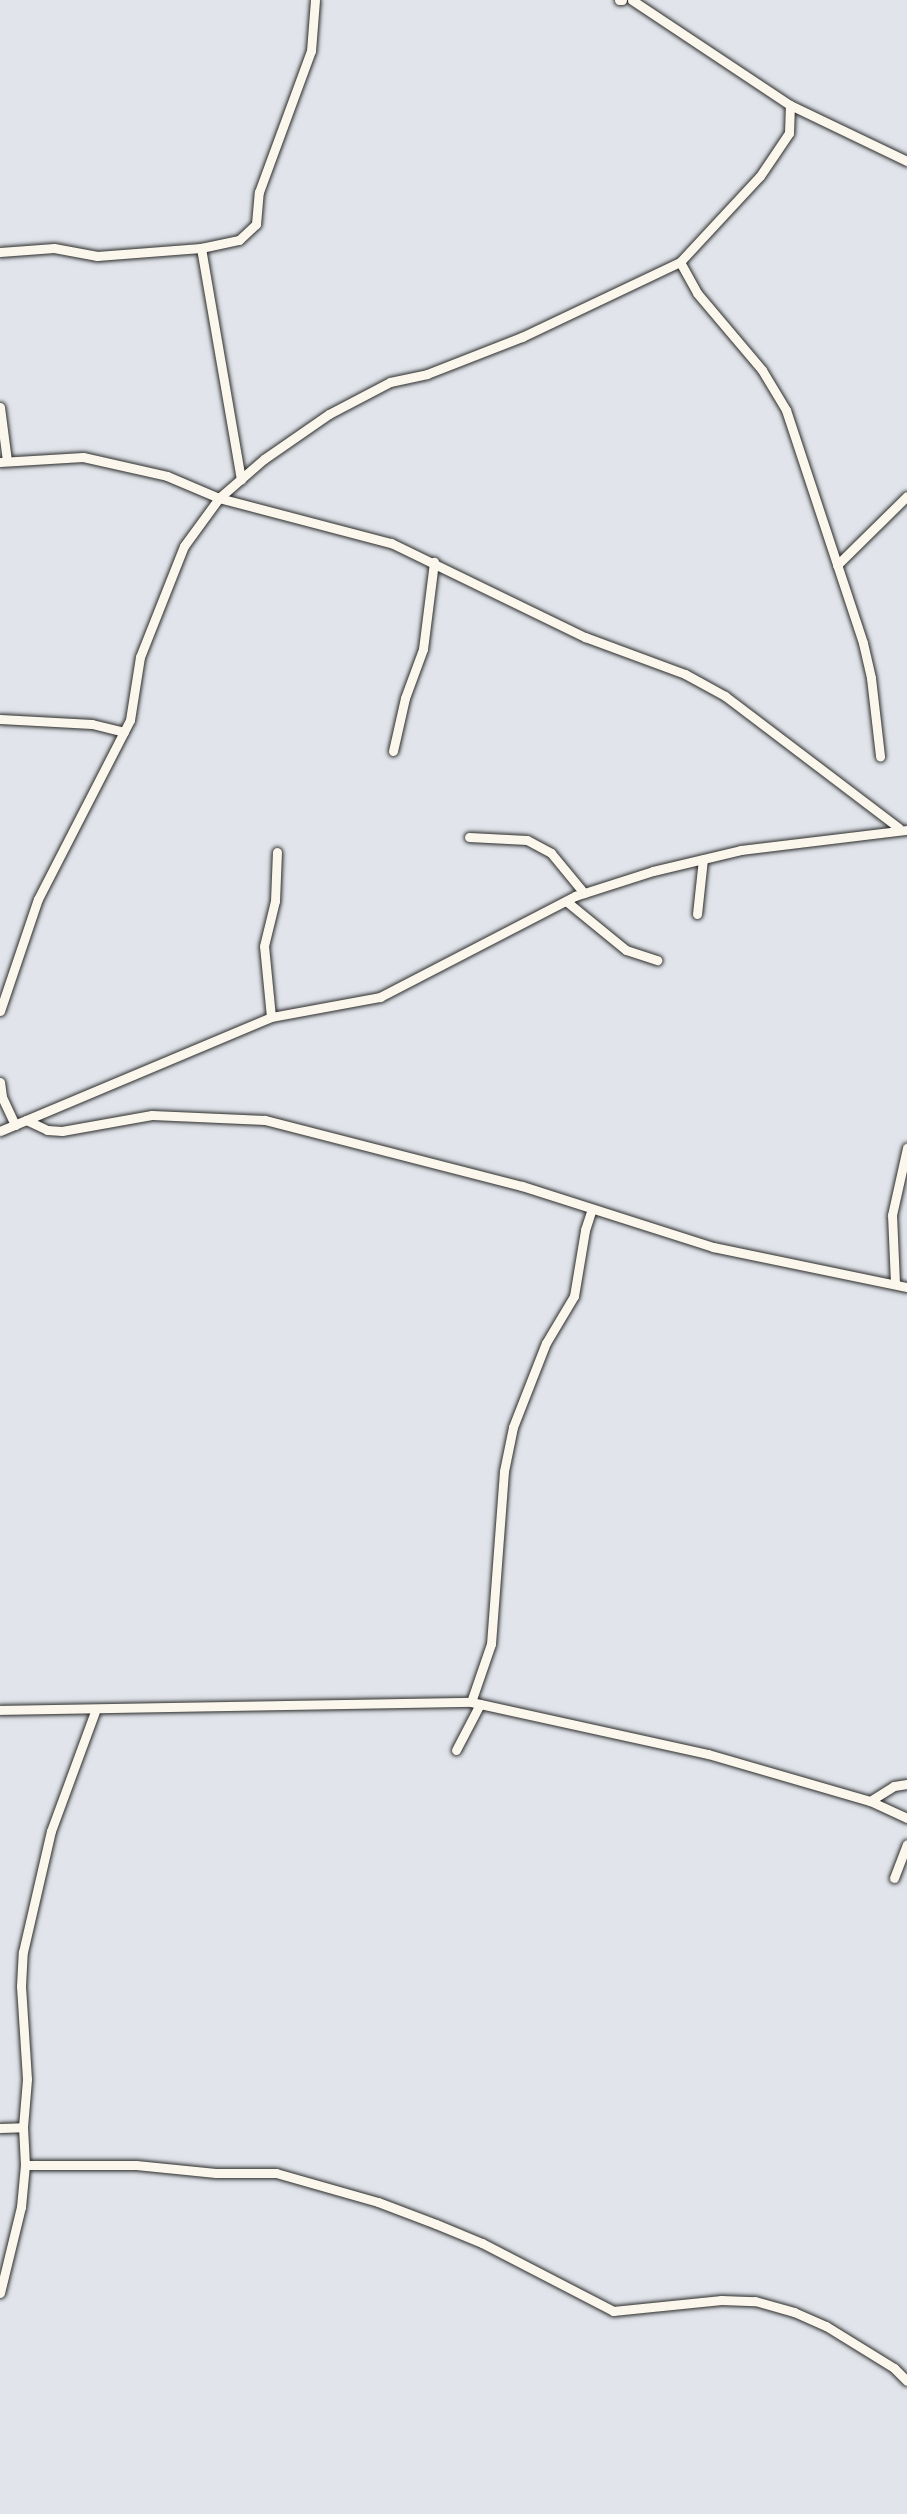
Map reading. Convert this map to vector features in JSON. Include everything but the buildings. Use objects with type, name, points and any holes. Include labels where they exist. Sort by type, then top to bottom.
[{"type":"street","points":[[0,252],[54,248],[97,256],[201,248],[239,240],[255,225],[259,192],[310,51],[315,0]]},
{"type":"street","points":[[632,0],[790,105],[907,161]]},
{"type":"street","points":[[0,1011],[38,899],[124,732],[135,705],[140,657],[184,546],[219,498],[329,414],[390,382],[427,374],[522,338],[680,262],[760,176],[789,133],[790,105]]},
{"type":"street","points":[[201,248],[241,480]]},
{"type":"street","points":[[680,262],[697,292],[762,370],[786,410],[871,678],[880,756]]},
{"type":"street","points":[[0,407],[4,462],[82,457],[167,476],[219,498],[391,543],[585,637],[685,674],[715,690],[903,829]]},
{"type":"street","points":[[837,565],[907,495]]},
{"type":"street","points":[[393,751],[405,698],[423,649],[434,562]]},
{"type":"street","points":[[0,719],[81,723],[124,732]]},
{"type":"street","points":[[0,1131],[271,1017],[381,997],[584,893],[703,859],[903,829]]},
{"type":"street","points":[[469,837],[527,840],[551,853],[584,893]]},
{"type":"street","points":[[271,1017],[264,946],[275,901],[277,852]]},
{"type":"street","points":[[697,914],[703,859]]},
{"type":"street","points":[[566,901],[626,950],[657,960]]},
{"type":"street","points":[[0,1082],[2,1097],[15,1125]]},
{"type":"street","points":[[26,1120],[47,1130],[62,1131],[152,1115],[245,1116],[522,1186],[713,1247],[907,1287]]},
{"type":"street","points":[[895,1283],[892,1215],[907,1148]]},
{"type":"street","points":[[456,1750],[475,1703],[491,1644],[504,1472],[513,1426],[546,1343],[574,1296],[585,1230],[592,1209]]},
{"type":"street","points":[[0,1710],[475,1703],[708,1754],[870,1801],[907,1818]]},
{"type":"street","points":[[0,2293],[21,2207],[25,2165],[22,2127],[27,2079],[21,1986],[24,1942],[51,1831],[96,1709]]},
{"type":"street","points":[[870,1801],[894,1786],[907,1784]]},
{"type":"street","points":[[894,1878],[907,1844]]},
{"type":"street","points":[[0,2128],[22,2127]]},
{"type":"street","points":[[25,2165],[109,2164],[216,2173],[276,2173],[378,2202],[436,2224],[482,2243],[613,2311],[721,2300],[755,2301],[794,2312],[826,2326],[894,2368],[907,2381]]}]
